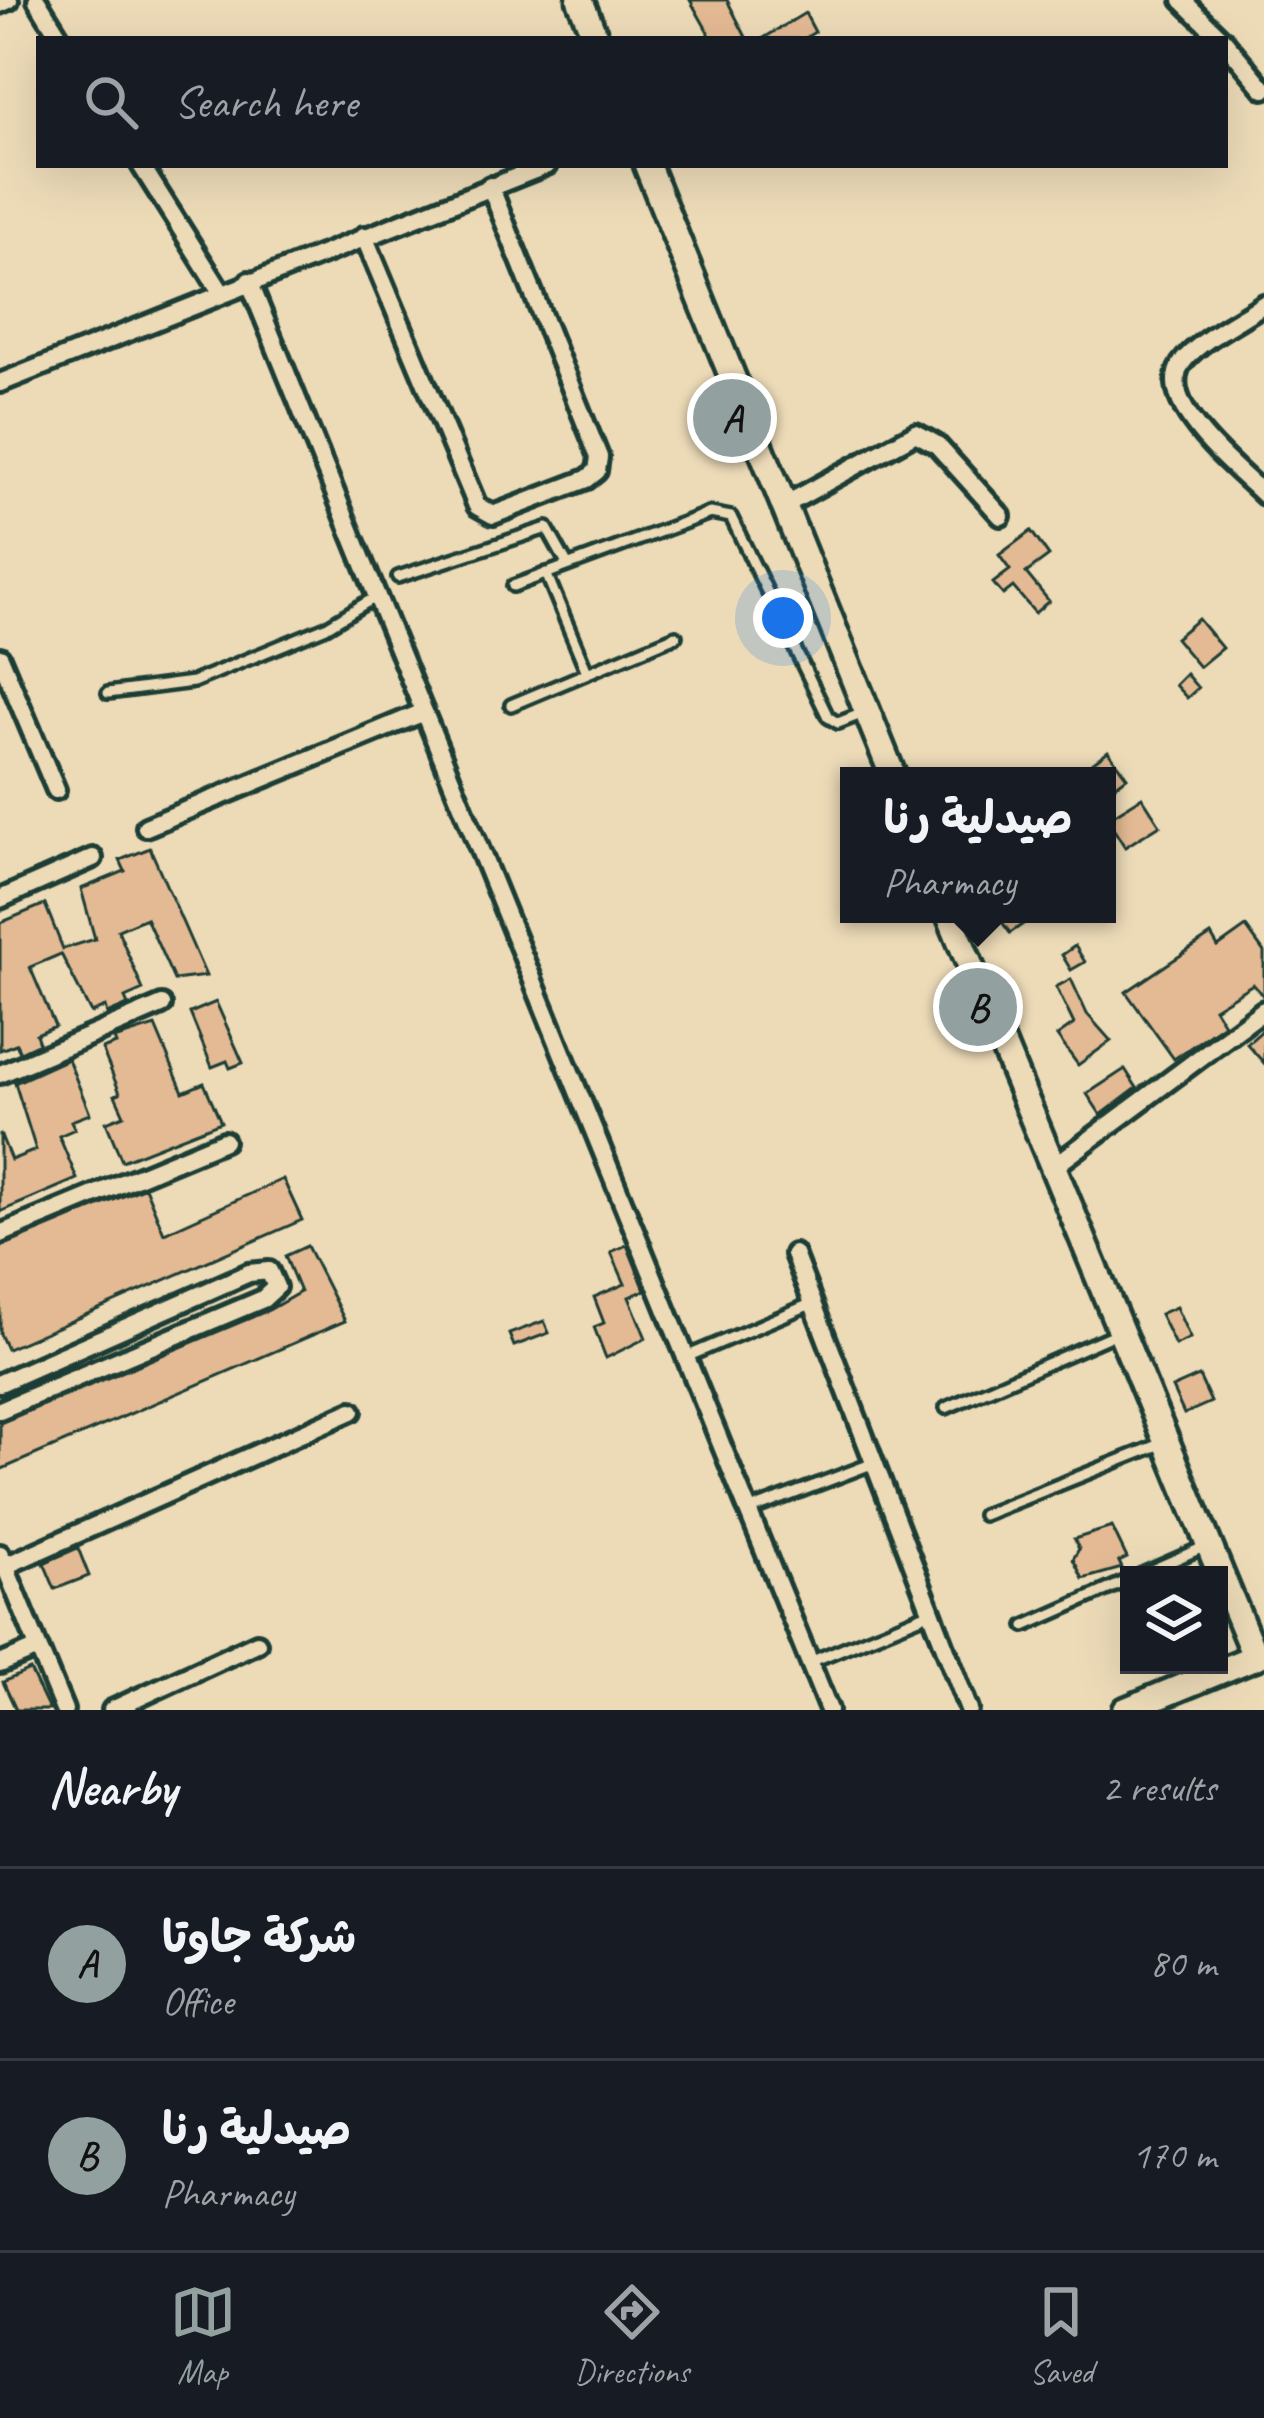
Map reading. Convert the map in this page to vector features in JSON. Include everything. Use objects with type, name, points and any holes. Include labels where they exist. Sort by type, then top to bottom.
[{"type":"street","points":[[0,4],[9,0]]},
{"type":"street","points":[[37,0],[59,36]]},
{"type":"street","points":[[580,0],[595,36]]},
{"type":"street","points":[[1182,0],[1220,36]]},
{"type":"street","points":[[1228,45],[1264,88]]},
{"type":"street","points":[[142,168],[221,292]]},
{"type":"street","points":[[0,382],[539,168]]},
{"type":"street","points":[[648,168],[889,767]]},
{"type":"street","points":[[364,236],[477,506],[493,515],[587,479],[597,471],[599,457],[490,186]]},
{"type":"street","points":[[249,281],[829,1710]]},
{"type":"street","points":[[1264,304],[1190,354],[1176,377],[1177,394],[1191,420],[1264,495]]},
{"type":"street","points":[[783,506],[916,433],[938,445],[1001,516]]},
{"type":"street","points":[[0,657],[56,790]]},
{"type":"street","points":[[146,826],[424,712]]},
{"type":"street","points":[[0,899],[94,858]]},
{"type":"street","points":[[953,923],[1208,1545],[1259,1655],[1126,1710]]},
{"type":"street","points":[[0,1073],[162,1005]]},
{"type":"street","points":[[1052,1168],[1264,1010]]},
{"type":"street","points":[[0,1234],[224,1141]]},
{"type":"street","points":[[794,1254],[969,1710]]},
{"type":"street","points":[[0,1383],[249,1273],[269,1271],[276,1287],[263,1299],[0,1410]]},
{"type":"street","points":[[64,1710],[2,1560],[352,1411]]},
{"type":"street","points":[[112,1710],[257,1643]]},
{"type":"street","points":[[0,1664],[38,1648]]},
{"type":"lane","points":[[513,586],[710,513],[731,517],[828,717],[838,723],[866,712]]},
{"type":"lane","points":[[398,578],[547,528],[567,564]]},
{"type":"lane","points":[[546,573],[587,672]]},
{"type":"lane","points":[[108,692],[193,682],[326,627],[376,596]]},
{"type":"lane","points":[[512,705],[676,636]]},
{"type":"lane","points":[[686,1357],[813,1303]]},
{"type":"lane","points":[[946,1408],[1120,1331]]},
{"type":"lane","points":[[983,1515],[1166,1442]]},
{"type":"lane","points":[[748,1511],[874,1462]]},
{"type":"lane","points":[[1160,1566],[1208,1545]]},
{"type":"lane","points":[[1025,1626],[1120,1584]]},
{"type":"lane","points":[[810,1662],[931,1612]]},
{"type":"building","points":[[690,0],[727,0],[745,36],[710,36]]},
{"type":"building","points":[[805,13],[815,32],[808,36],[767,36]]},
{"type":"building","points":[[1031,531],[1049,556],[1026,573],[1049,601],[1035,613],[1013,587],[1003,595],[993,583],[1010,570],[999,555]]},
{"type":"building","points":[[1198,619],[1222,648],[1199,667],[1175,638]]},
{"type":"building","points":[[1186,674],[1198,688],[1187,698],[1175,685]]},
{"type":"building","points":[[1108,751],[1127,777],[1116,785],[1116,767],[1087,767]]},
{"type":"building","points":[[1142,797],[1160,825],[1125,847],[1116,833],[1116,813]]},
{"type":"building","points":[[150,848],[206,976],[174,980],[146,918],[118,930],[143,990],[125,998],[128,1005],[107,1014],[105,1007],[91,1013],[61,954],[30,967],[55,1026],[36,1034],[39,1043],[20,1052],[16,1044],[0,1050],[0,923],[45,904],[63,949],[95,939],[81,889],[125,871],[120,860]]},
{"type":"building","points":[[1003,923],[1025,923],[1010,933]]},
{"type":"building","points":[[1246,927],[1264,952],[1264,997],[1253,984],[1214,1008],[1224,1024],[1174,1059],[1126,992],[1211,935],[1218,947]]},
{"type":"building","points":[[1075,946],[1085,962],[1071,970],[1062,955]]},
{"type":"building","points":[[1071,979],[1087,1014],[1111,1041],[1078,1065],[1057,1036],[1074,1024],[1056,987]]},
{"type":"building","points":[[216,1002],[243,1063],[230,1068],[227,1061],[212,1067],[190,1013]]},
{"type":"building","points":[[155,1026],[183,1092],[204,1083],[221,1122],[122,1161],[106,1122],[124,1115],[102,1049],[116,1044],[114,1039]]},
{"type":"building","points":[[1264,1029],[1264,1063],[1247,1044]]},
{"type":"building","points":[[68,1059],[90,1114],[71,1121],[75,1129],[59,1136],[77,1179],[0,1212],[0,1133],[11,1160],[36,1150],[15,1083]]},
{"type":"building","points":[[1125,1069],[1137,1088],[1101,1115],[1087,1094]]},
{"type":"building","points":[[283,1179],[302,1220],[7,1349],[0,1334],[0,1247],[145,1187],[164,1233]]},
{"type":"building","points":[[627,1245],[645,1290],[629,1297],[646,1338],[606,1358],[594,1327],[604,1323],[594,1297],[625,1284],[611,1252]]},
{"type":"building","points":[[307,1246],[345,1321],[0,1470],[0,1423],[269,1310],[300,1292],[285,1256]]},
{"type":"building","points":[[1176,1307],[1190,1338],[1175,1345],[1160,1314]]},
{"type":"building","points":[[544,1321],[549,1333],[514,1346],[509,1334]]},
{"type":"building","points":[[1199,1376],[1211,1402],[1184,1414],[1172,1388]]},
{"type":"building","points":[[1112,1527],[1127,1558],[1119,1562],[1120,1569],[1083,1579],[1073,1559],[1079,1549],[1074,1539]]},
{"type":"building","points":[[78,1548],[89,1576],[55,1589],[44,1563]]},
{"type":"building","points":[[30,1670],[49,1710],[16,1710],[3,1682]]},
{"type":"place","name":"شركة جاوتا","points":[[732,418]]},
{"type":"place","name":"صيدلية رنا","points":[[978,1007]]}]
